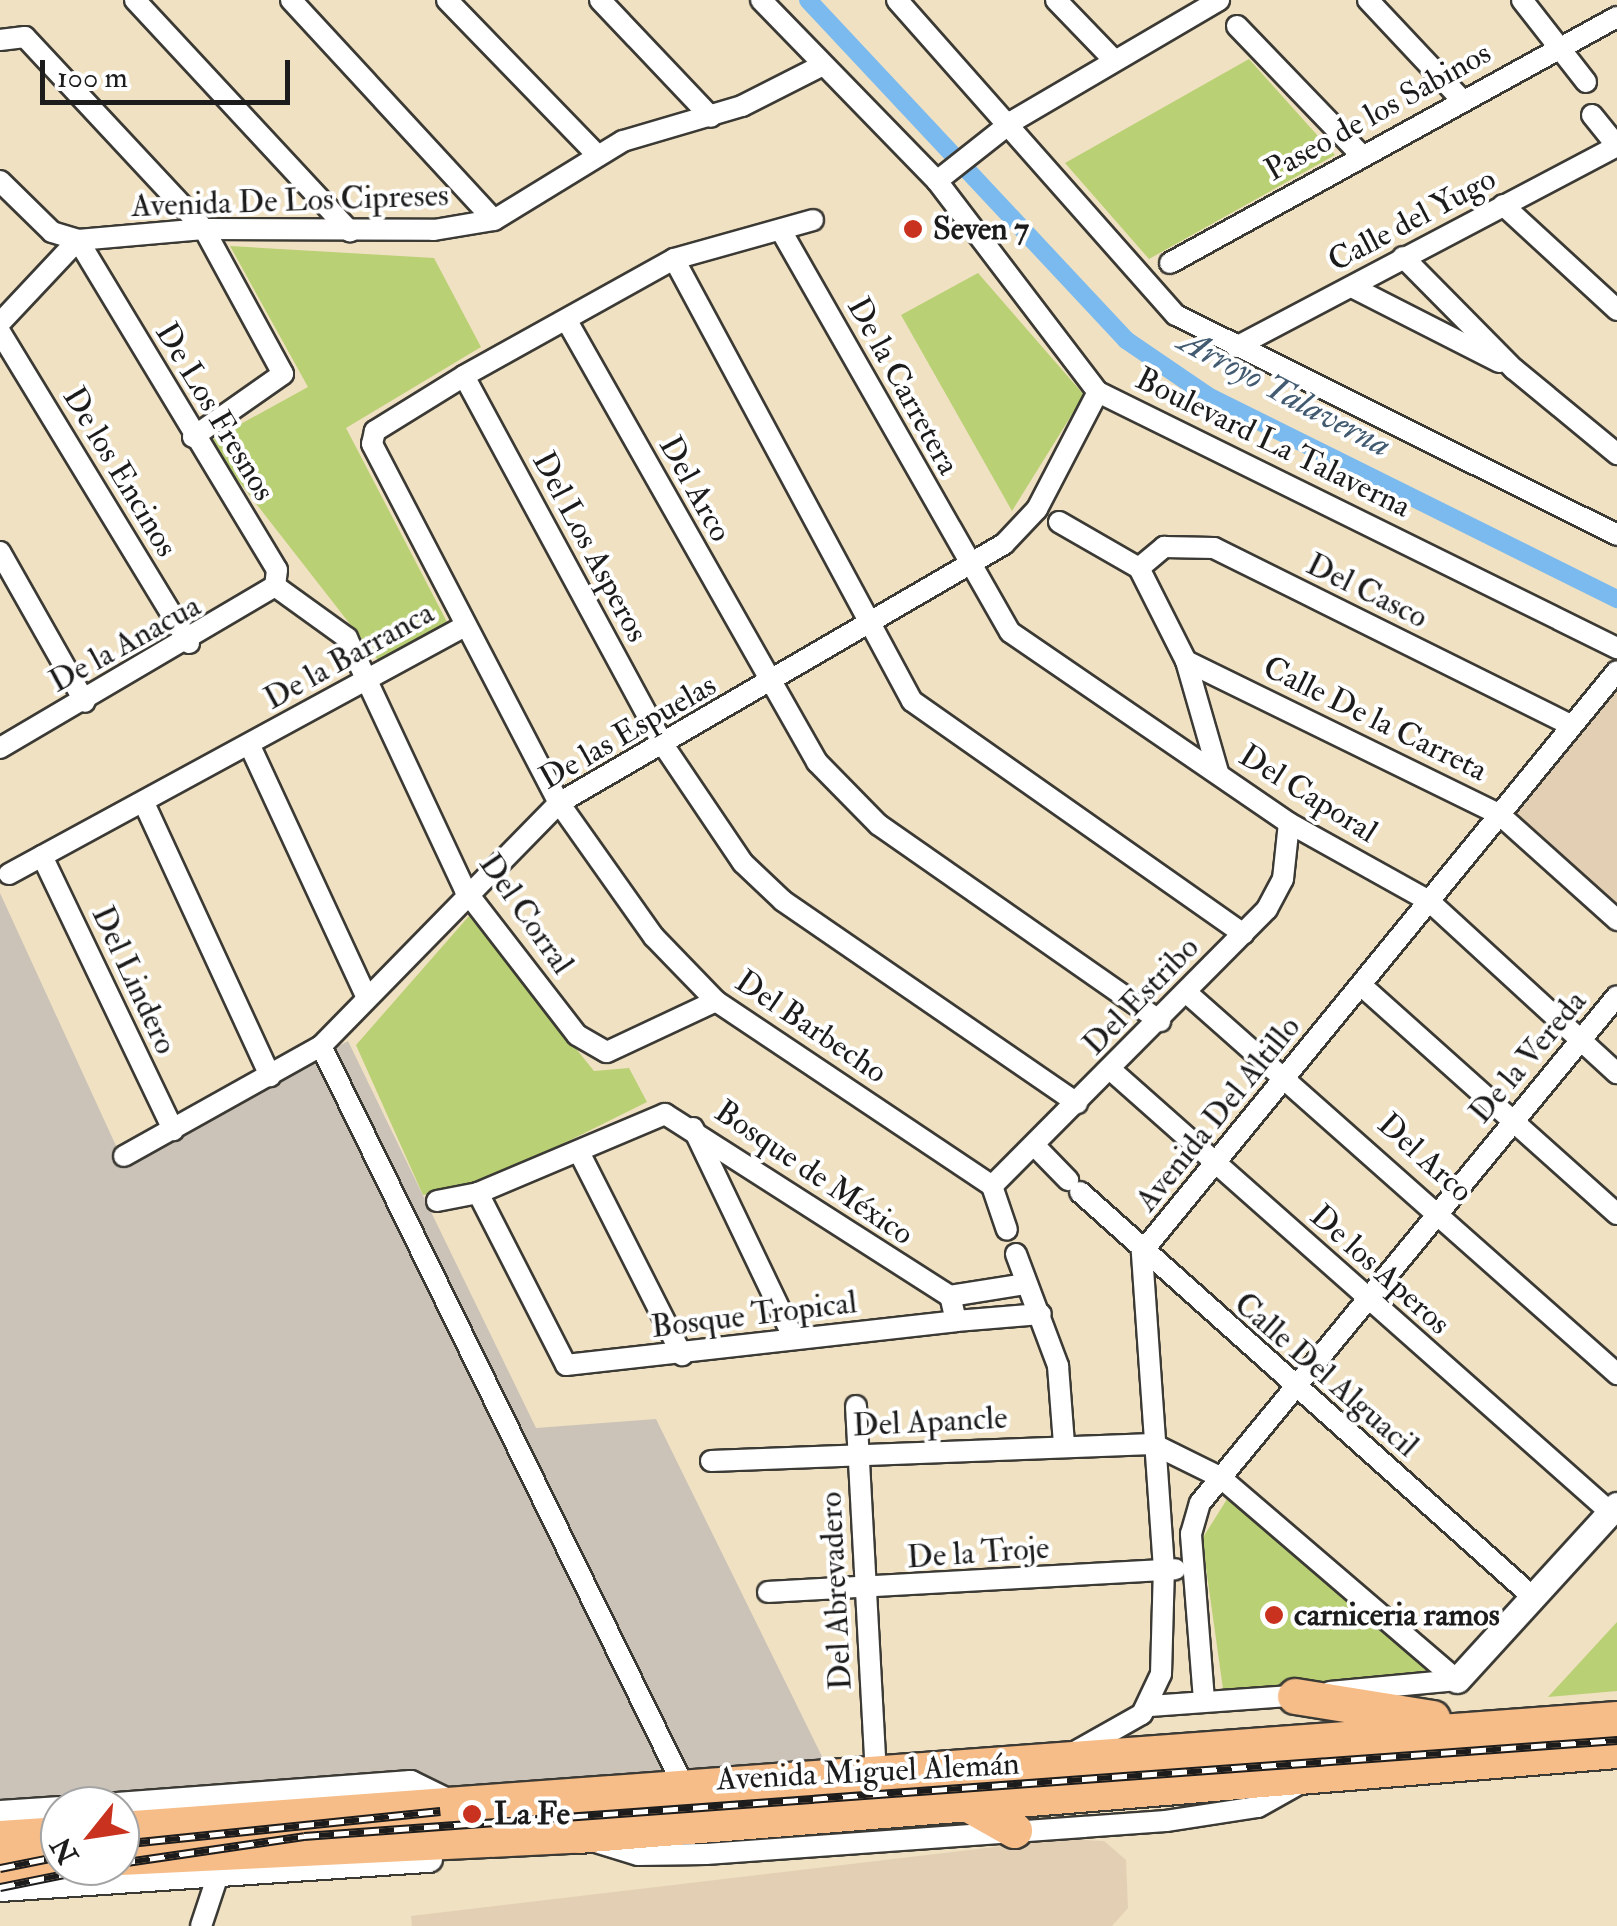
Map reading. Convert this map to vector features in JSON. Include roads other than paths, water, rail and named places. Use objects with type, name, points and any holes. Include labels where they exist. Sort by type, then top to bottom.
[{"type":"highway","points":[[1295,1696],[1487,1727]]},
{"type":"highway","name":"Avenida Miguel Alemán","points":[[140,1828],[682,1783],[1617,1719]]},
{"type":"highway","name":"Avenida Miguel Alemán","points":[[140,1856],[578,1835],[961,1800],[1617,1750]]},
{"type":"highway","points":[[961,1800],[1014,1830]]},
{"type":"highway","points":[[1,1851],[40,1840]]},
{"type":"highway","points":[[1,1851],[40,1858]]},
{"type":"street","points":[[135,0],[350,231]]},
{"type":"street","points":[[291,0],[494,220]]},
{"type":"street","points":[[448,0],[597,155]]},
{"type":"street","points":[[600,0],[710,117]]},
{"type":"street","name":"Boulevard La Talaverna","points":[[761,0],[821,66],[944,176],[1098,392],[1617,648]]},
{"type":"street","points":[[898,0],[1005,128],[1176,315],[1617,535]]},
{"type":"street","points":[[1056,0],[1114,60]]},
{"type":"street","points":[[1368,0],[1461,99]]},
{"type":"street","points":[[1522,0],[1566,45],[1586,82]]},
{"type":"street","points":[[944,176],[1005,128],[1215,1]]},
{"type":"street","name":"Paseo de los Sabinos","points":[[1170,264],[1360,154],[1617,17]]},
{"type":"street","points":[[1237,26],[1360,154]]},
{"type":"street","points":[[4,38],[25,37],[204,229],[283,377],[193,437]]},
{"type":"street","name":"Avenida De Los Cipreses","points":[[78,240],[204,229],[350,231],[494,220],[597,155],[710,117],[821,66]]},
{"type":"street","points":[[1592,114],[1617,146]]},
{"type":"street","name":"Calle del Yugo","points":[[1236,347],[1617,146]]},
{"type":"street","name":"De Los Fresnos","points":[[0,180],[52,232],[78,240],[193,437],[277,570],[275,586]]},
{"type":"street","points":[[1504,205],[1617,310]]},
{"type":"street","name":"De la Barranca","points":[[10,874],[463,626],[371,438],[464,376],[674,258],[783,234],[813,220]]},
{"type":"street","name":"De la Carretera","points":[[783,234],[970,568]]},
{"type":"street","points":[[0,323],[78,240]]},
{"type":"street","points":[[1403,257],[1514,369],[1617,454]]},
{"type":"street","points":[[674,258],[868,626],[930,720],[1243,934]]},
{"type":"street","points":[[1352,288],[1514,369]]},
{"type":"street","name":"Del Arco","points":[[567,321],[770,686]]},
{"type":"street","name":"De los Encinos","points":[[0,332],[189,644]]},
{"type":"street","name":"Del Los Asperos","points":[[464,376],[664,746]]},
{"type":"street","name":"De las Espuelas","points":[[124,1156],[320,1046],[466,890],[559,803],[770,686],[970,568],[1038,508],[1098,392]]},
{"type":"street","points":[[1060,522],[1139,568],[1186,662],[1218,772]]},
{"type":"street","name":"Del Casco","points":[[1139,568],[1164,547],[1214,548],[1568,724]]},
{"type":"street","points":[[0,552],[85,702]]},
{"type":"street","name":"Del Caporal","points":[[970,568],[1010,632],[1289,823],[1429,901],[1617,1072]]},
{"type":"street","points":[[275,586],[336,625],[365,680]]},
{"type":"street","name":"De la Anacua","points":[[0,748],[189,644],[275,586]]},
{"type":"street","name":"Del Barbecho","points":[[463,626],[559,803],[632,908],[716,1002],[992,1186]]},
{"type":"street","name":"Calle De la Carreta","points":[[1186,662],[1499,814],[1617,920]]},
{"type":"street","name":"Avenida Del Altillo","points":[[1150,1706],[1161,1674],[1164,1569],[1142,1252],[1362,986],[1568,724],[1617,671]]},
{"type":"street","name":"Del Corral","points":[[365,680],[466,890],[599,1053],[716,1002]]},
{"type":"street","points":[[770,686],[817,762],[879,824],[1160,1020]]},
{"type":"street","points":[[250,746],[366,996]]},
{"type":"street","points":[[664,746],[720,833],[783,901],[1077,1104]]},
{"type":"street","points":[[144,802],[270,1076]]},
{"type":"street","name":"Del Estribo","points":[[992,1186],[1112,1070],[1243,934],[1284,879],[1289,823]]},
{"type":"street","name":"Del Lindero","points":[[42,856],[172,1130]]},
{"type":"street","points":[[1362,986],[1617,1214]]},
{"type":"street","name":"Del Arco","points":[[1188,993],[1287,1075],[1617,1374]]},
{"type":"street","name":"De la Vereda","points":[[1204,1700],[1192,1569],[1194,1514],[1220,1477],[1617,996]]},
{"type":"street","points":[[320,1046],[682,1783]]},
{"type":"street","name":"De los Aperos","points":[[1112,1070],[1368,1300],[1614,1508]]},
{"type":"street","name":"Bosque de México","points":[[437,1200],[478,1193],[579,1152],[653,1116],[692,1126],[950,1296]]},
{"type":"street","points":[[692,1126],[794,1338]]},
{"type":"street","name":"Calle Del Alguacil","points":[[1034,1145],[1142,1252],[1535,1599]]},
{"type":"street","points":[[579,1152],[682,1354]]},
{"type":"street","points":[[992,1186],[1008,1230]]},
{"type":"street","name":"Bosque Tropical","points":[[478,1193],[561,1360],[580,1366],[794,1338],[1041,1314]]},
{"type":"street","points":[[1016,1254],[1058,1366],[1064,1444]]},
{"type":"street","points":[[956,1320],[950,1296],[1026,1284]]},
{"type":"street","name":"Del Abrevadero","points":[[856,1406],[876,1772]]},
{"type":"street","name":"Del Apancle","points":[[711,1461],[1064,1444],[1153,1444]]},
{"type":"street","points":[[1153,1444],[1220,1477],[1458,1680]]},
{"type":"street","points":[[1061,1760],[1150,1706],[1458,1680],[1614,1508]]},
{"type":"street","name":"De la Troje","points":[[768,1592],[866,1591],[1192,1569]]},
{"type":"street","points":[[578,1835],[638,1854],[1014,1830],[1258,1807],[1322,1771]]},
{"type":"street","points":[[140,1803],[410,1783],[455,1804]]},
{"type":"street","points":[[1,1851],[40,1823]]},
{"type":"street","points":[[1,1851],[218,1875],[466,1856],[542,1834]]},
{"type":"street","points":[[200,1926],[218,1875]]},
{"type":"waterway","name":"Arroyo Talaverna","points":[[808,0],[1126,340],[1208,396],[1617,599]]},
{"type":"railway","points":[[140,1860],[304,1836],[1617,1740]]},
{"type":"railway","points":[[140,1842],[440,1811]]},
{"type":"railway","points":[[0,1868],[40,1860]]},
{"type":"railway","points":[[0,1887],[40,1879]]},
{"type":"place","name":"Seven 7","points":[[913,229]]},
{"type":"place","name":"carniceria ramos","points":[[1274,1615]]},
{"type":"place","name":"La Fe","points":[[472,1814]]}]
